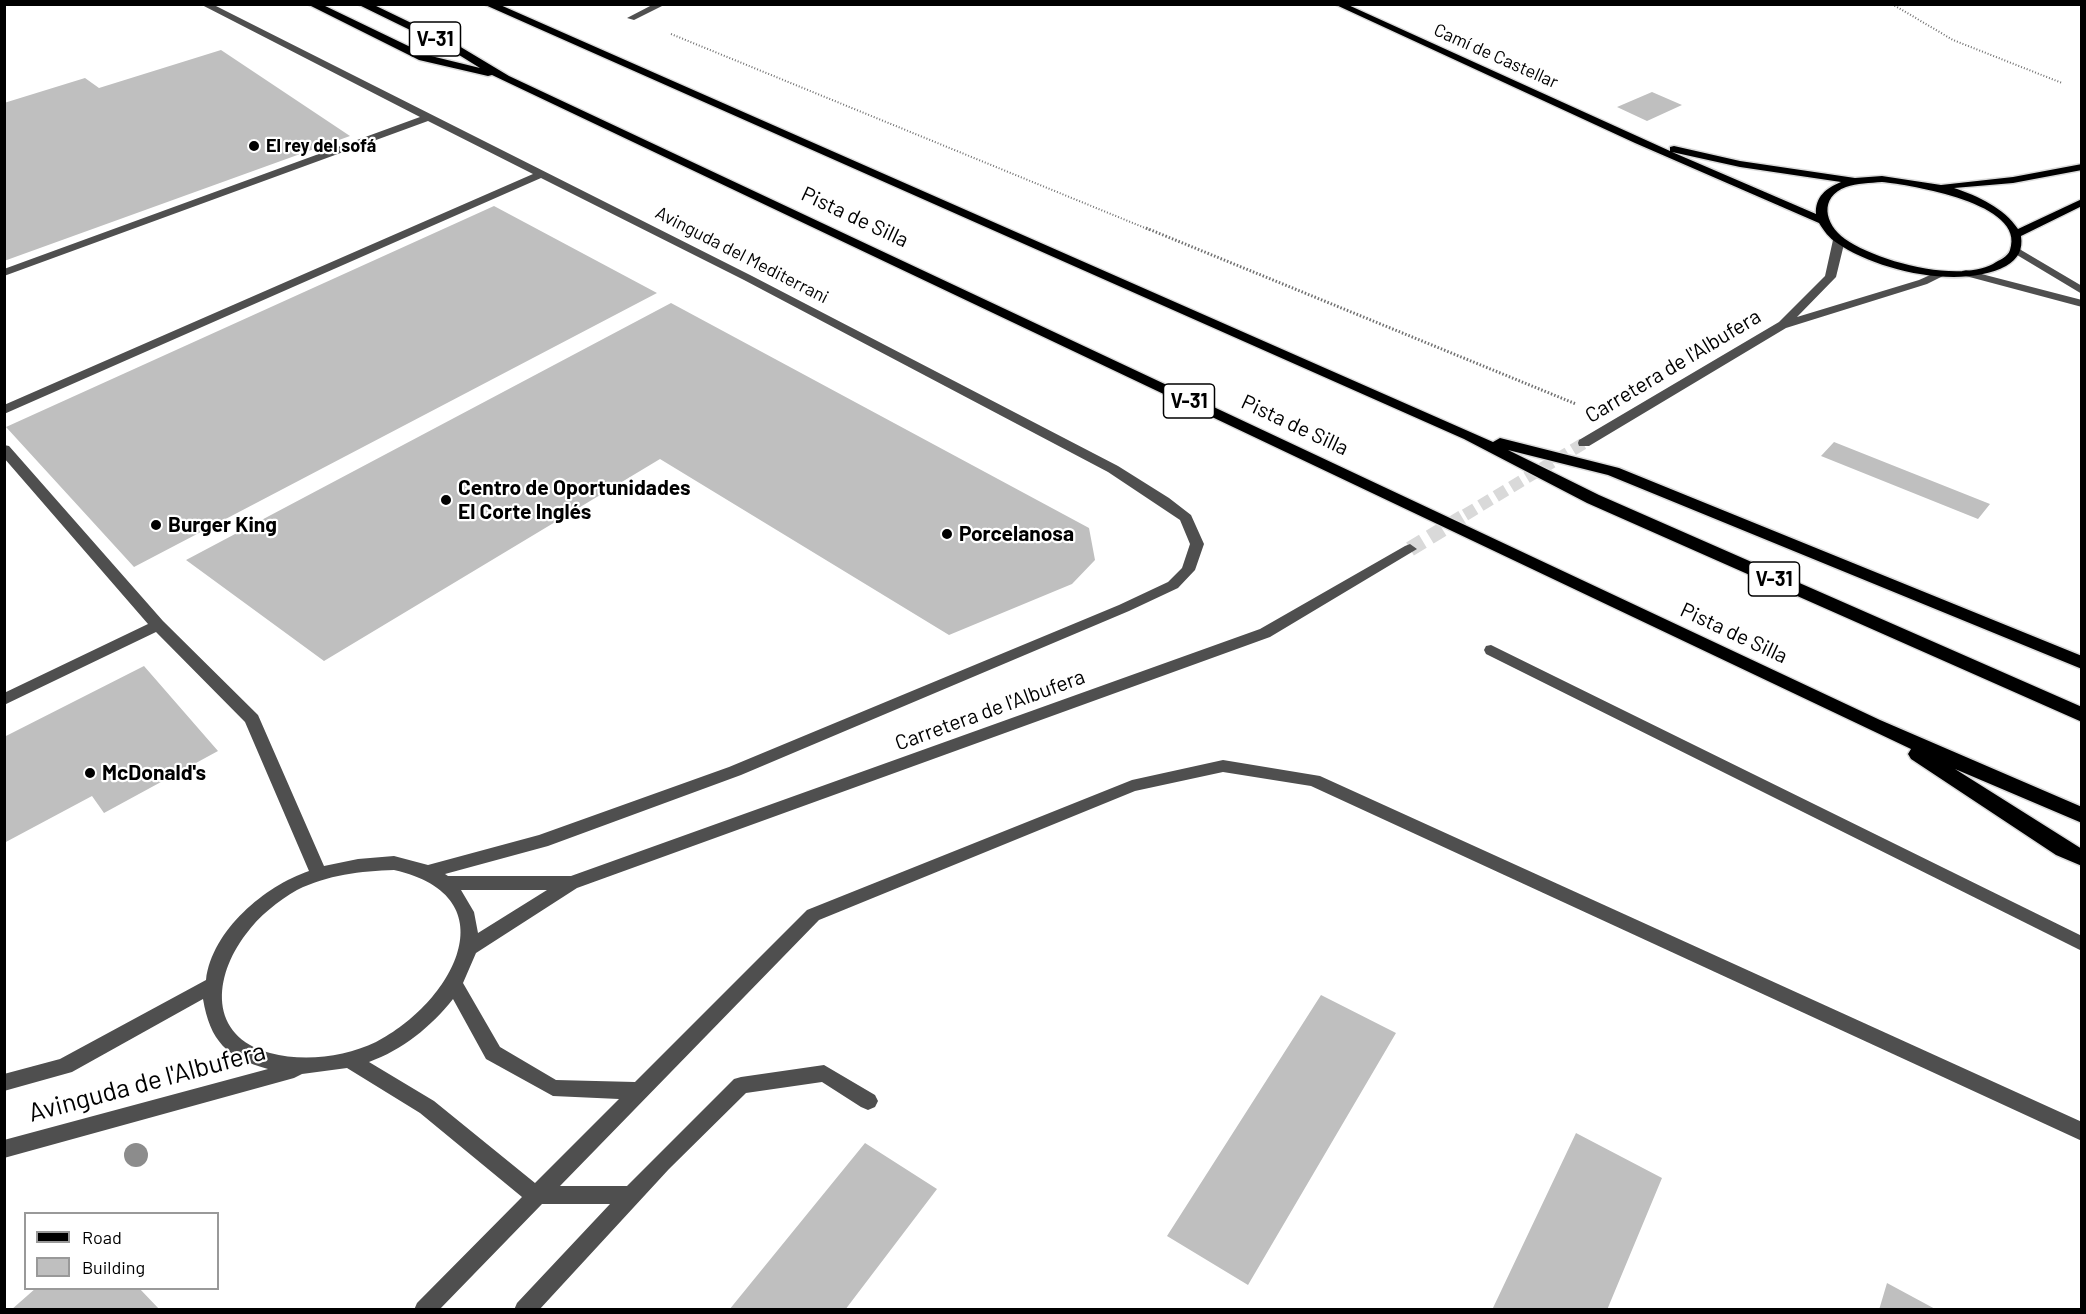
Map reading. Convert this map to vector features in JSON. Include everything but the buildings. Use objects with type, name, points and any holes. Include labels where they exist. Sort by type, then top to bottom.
[{"type":"highway","points":[[312,4],[423,58],[506,78]]},
{"type":"highway","name":"Pista de Silla","points":[[362,4],[455,48],[506,78],[1873,725],[2082,816]]},
{"type":"highway","name":"V-31","points":[[488,4],[1469,436],[1593,499],[2082,715]]},
{"type":"highway","points":[[1469,436],[1613,471],[2082,663]]},
{"type":"highway","points":[[1873,725],[2063,849],[2082,858]]},
{"type":"main road","name":"Camí de Castellar","points":[[1338,4],[1639,141],[1821,220]]},
{"type":"main road","name":"Camí de Castellar","points":[[1639,141],[1740,164],[1857,181]]},
{"type":"main road","points":[[1938,186],[2013,180],[2082,167]]},
{"type":"main road","points":[[1900,180],[1938,186],[1965,195],[2006,220],[2016,234],[2016,250],[2007,261],[1966,273],[1941,274],[1894,265],[1864,254],[1839,240],[1821,220],[1819,207],[1825,196],[1838,187],[1857,181],[1900,180]]},
{"type":"main road","points":[[2016,234],[2082,202]]},
{"type":"street","name":"Avinguda del Mediterrani","points":[[204,4],[987,401],[1113,469],[1164,501],[1186,518],[1197,544],[1188,570],[1173,585],[735,771],[542,841],[428,872]]},
{"type":"street","points":[[631,18],[662,4]]},
{"type":"street","points":[[4,273],[429,117]]},
{"type":"street","points":[[4,410],[542,174]]},
{"type":"street","name":"Carretera de l'Albufera","points":[[1782,325],[1830,277],[1839,240]]},
{"type":"street","points":[[2016,250],[2082,291]]},
{"type":"street","points":[[1966,273],[2082,304]]},
{"type":"street","name":"Carretera de l'Albufera","points":[[1584,443],[1782,325],[1923,282],[1941,274]]},
{"type":"street","points":[[4,449],[158,625],[252,719],[319,873]]},
{"type":"street","name":"Carretera de l'Albufera","points":[[571,883],[1265,633],[1410,549]]},
{"type":"street","points":[[4,700],[158,625]]},
{"type":"street","points":[[1491,650],[2082,944]]},
{"type":"street","points":[[424,1310],[637,1091],[813,915],[1132,786],[1223,766],[1314,780],[2082,1132]]},
{"type":"street","points":[[394,863],[428,872],[445,883],[460,901],[469,923],[468,949],[454,984],[428,1015],[392,1042],[350,1060],[303,1067],[263,1062],[232,1044],[214,1018],[211,986],[219,958],[236,931],[260,906],[288,887],[319,873],[358,864],[394,863]]},
{"type":"street","points":[[445,883],[571,883]]},
{"type":"street","points":[[468,949],[571,883]]},
{"type":"street","points":[[454,984],[493,1053],[553,1088],[637,1091]]},
{"type":"street","name":"Avinguda de l'Albufera","points":[[4,1083],[65,1066],[211,986]]},
{"type":"street","points":[[350,1060],[427,1107],[535,1195],[632,1196]]},
{"type":"street","name":"Avinguda de l'Albufera","points":[[4,1149],[303,1067]]},
{"type":"street","points":[[524,1310],[741,1085],[824,1073],[868,1101]]},
{"type":"path","points":[[1892,4],[1946,38],[2062,83]]},
{"type":"path","points":[[631,18],[1576,404]]},
{"type":"tunnel","points":[[1465,515],[1584,443]]},
{"type":"tunnel","points":[[1410,549],[1468,514]]},
{"type":"place","name":"El rey del sofá","points":[[254,146]]},
{"type":"place","name":"Centro de Oportunidades El Corte Inglés","points":[[446,500]]},
{"type":"place","name":"Burger King","points":[[156,525]]},
{"type":"place","name":"Porcelanosa","points":[[947,534]]},
{"type":"place","name":"McDonald's","points":[[90,773]]}]
